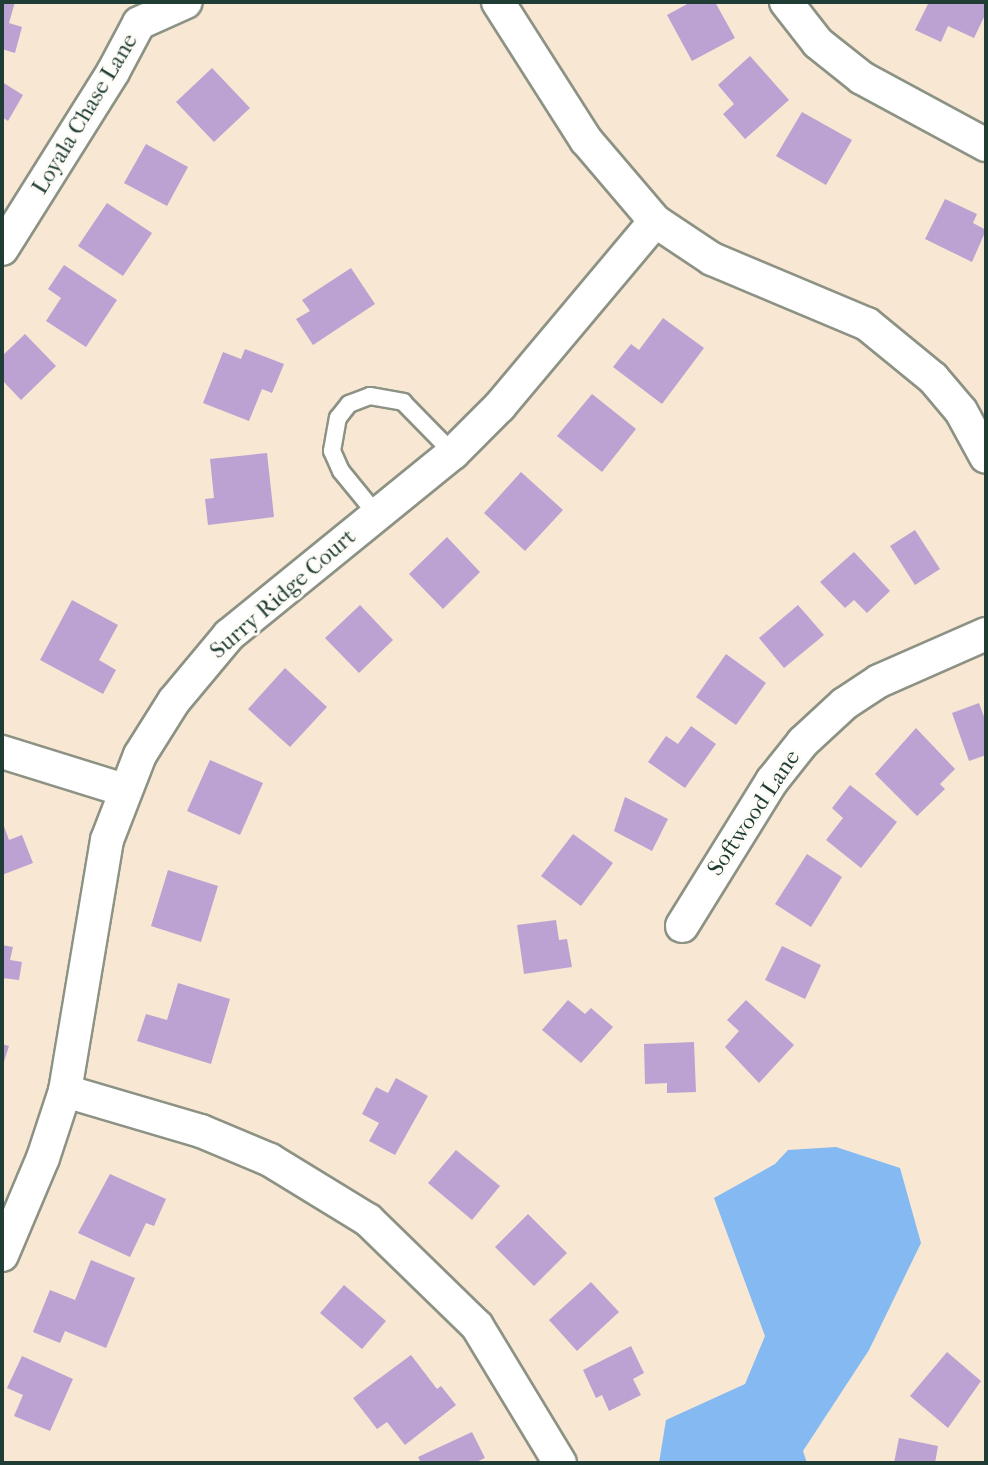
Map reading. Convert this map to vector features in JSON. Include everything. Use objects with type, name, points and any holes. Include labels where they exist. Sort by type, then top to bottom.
[{"type":"street","name":"Loyala Chase Lane","points":[[2,249],[113,72],[139,23],[186,2]]},
{"type":"street","points":[[498,2],[586,140],[655,221],[712,259],[867,324],[933,378],[961,411],[986,457]]},
{"type":"street","points":[[786,2],[818,43],[862,78],[986,145]]},
{"type":"street","name":"Surry Ridge Court","points":[[2,1255],[43,1158],[65,1091],[107,840],[124,790],[174,701],[229,635],[453,453],[500,406],[655,221]]},
{"type":"street","name":"Softwood Lane","points":[[681,926],[772,781],[803,742],[844,704],[879,681],[986,634]]},
{"type":"street","points":[[2,752],[124,790]]},
{"type":"street","points":[[65,1091],[201,1130],[270,1160],[368,1220],[477,1326],[560,1463]]},
{"type":"lane","points":[[377,515],[341,471],[332,451],[338,418],[349,404],[370,396],[402,402],[453,453]]},
{"type":"water","points":[[836,1147],[900,1168],[921,1243],[869,1350],[803,1451],[807,1463],[659,1463],[666,1420],[745,1384],[765,1336],[714,1198],[775,1164],[788,1150]]},
{"type":"building","points":[[2,2],[15,2],[9,23],[22,27],[15,53],[2,49]]},
{"type":"building","points":[[691,2],[715,2],[735,38],[692,61],[667,15]]},
{"type":"building","points":[[929,2],[986,2],[986,13],[974,38],[948,26],[941,42],[915,30]]},
{"type":"building","points":[[750,56],[789,100],[745,139],[723,114],[734,104],[718,85]]},
{"type":"building","points":[[212,68],[250,108],[214,142],[176,102]]},
{"type":"building","points":[[2,82],[23,95],[8,121],[2,117]]},
{"type":"building","points":[[802,112],[852,140],[826,185],[776,156]]},
{"type":"building","points":[[146,144],[188,167],[167,206],[124,183]]},
{"type":"building","points":[[945,199],[977,214],[973,223],[986,230],[972,262],[925,239]]},
{"type":"building","points":[[107,203],[152,233],[123,276],[78,246]]},
{"type":"building","points":[[64,265],[117,300],[86,347],[46,321],[61,298],[48,289]]},
{"type":"building","points":[[351,268],[375,304],[313,345],[296,319],[310,311],[302,300]]},
{"type":"building","points":[[663,318],[704,348],[662,404],[613,367],[631,344],[639,350]]},
{"type":"building","points":[[25,334],[56,366],[21,400],[2,380],[2,356]]},
{"type":"building","points":[[245,349],[284,364],[272,393],[262,389],[249,421],[203,403],[223,352],[241,359]]},
{"type":"building","points":[[592,394],[636,429],[602,472],[557,436]]},
{"type":"building","points":[[267,453],[274,517],[208,525],[205,499],[214,498],[210,459]]},
{"type":"building","points":[[521,472],[563,510],[525,551],[484,513]]},
{"type":"building","points":[[915,530],[940,569],[915,585],[890,546]]},
{"type":"building","points":[[447,537],[480,572],[443,609],[409,574]]},
{"type":"building","points":[[854,552],[890,591],[867,613],[854,600],[845,608],[820,582]]},
{"type":"building","points":[[72,600],[118,625],[99,660],[116,670],[103,694],[40,660]]},
{"type":"building","points":[[360,605],[393,640],[359,673],[325,638]]},
{"type":"building","points":[[798,605],[824,635],[784,668],[759,638]]},
{"type":"building","points":[[726,654],[766,683],[736,725],[696,697]]},
{"type":"building","points":[[285,668],[327,707],[290,747],[248,709]]},
{"type":"building","points":[[979,703],[986,722],[986,755],[969,761],[952,713]]},
{"type":"building","points":[[691,726],[716,744],[685,788],[648,762],[666,736],[678,744]]},
{"type":"building","points":[[916,728],[955,769],[940,784],[945,789],[917,816],[875,774]]},
{"type":"building","points":[[210,760],[263,783],[240,835],[187,811]]},
{"type":"building","points":[[850,785],[897,822],[861,868],[826,840],[843,818],[832,808]]},
{"type":"building","points":[[625,797],[668,819],[652,851],[614,831]]},
{"type":"building","points":[[2,821],[9,840],[22,835],[33,863],[2,875]]},
{"type":"building","points":[[573,834],[613,863],[581,906],[541,876]]},
{"type":"building","points":[[807,854],[842,877],[811,927],[775,904]]},
{"type":"building","points":[[168,870],[218,886],[201,942],[151,926]]},
{"type":"building","points":[[556,920],[559,940],[567,939],[572,967],[524,974],[517,925]]},
{"type":"building","points":[[2,945],[13,947],[10,960],[22,962],[19,980],[2,978]]},
{"type":"building","points":[[782,946],[821,965],[805,999],[765,980]]},
{"type":"building","points":[[178,983],[230,999],[211,1064],[137,1041],[146,1014],[167,1020]]},
{"type":"building","points":[[568,1000],[585,1014],[591,1008],[613,1027],[581,1063],[542,1030]]},
{"type":"building","points":[[746,1000],[794,1045],[759,1083],[725,1047],[739,1031],[727,1020]]},
{"type":"building","points":[[694,1042],[696,1092],[667,1093],[667,1083],[645,1084],[644,1044]]},
{"type":"building","points":[[2,1044],[9,1046],[2,1068]]},
{"type":"building","points":[[396,1078],[428,1096],[395,1155],[369,1141],[379,1123],[362,1114],[376,1087],[388,1093]]},
{"type":"building","points":[[456,1150],[500,1186],[472,1220],[428,1183]]},
{"type":"building","points":[[110,1174],[166,1199],[154,1226],[146,1223],[130,1257],[78,1233]]},
{"type":"building","points":[[528,1214],[567,1253],[534,1286],[495,1247]]},
{"type":"building","points":[[91,1260],[135,1278],[106,1348],[65,1331],[60,1343],[33,1332],[50,1290],[75,1300]]},
{"type":"building","points":[[591,1282],[619,1312],[577,1351],[549,1320]]},
{"type":"building","points":[[344,1285],[386,1321],[362,1349],[320,1313]]},
{"type":"building","points":[[631,1346],[644,1373],[633,1379],[641,1395],[609,1411],[602,1395],[596,1398],[583,1370]]},
{"type":"building","points":[[947,1352],[981,1381],[948,1428],[910,1396]]},
{"type":"building","points":[[411,1355],[437,1389],[441,1386],[456,1405],[405,1445],[387,1422],[377,1429],[353,1398]]},
{"type":"building","points":[[22,1356],[73,1379],[50,1431],[14,1416],[23,1395],[7,1388]]},
{"type":"building","points":[[472,1432],[485,1458],[474,1463],[421,1463],[418,1457]]},
{"type":"building","points":[[899,1438],[938,1446],[935,1463],[894,1463]]}]
